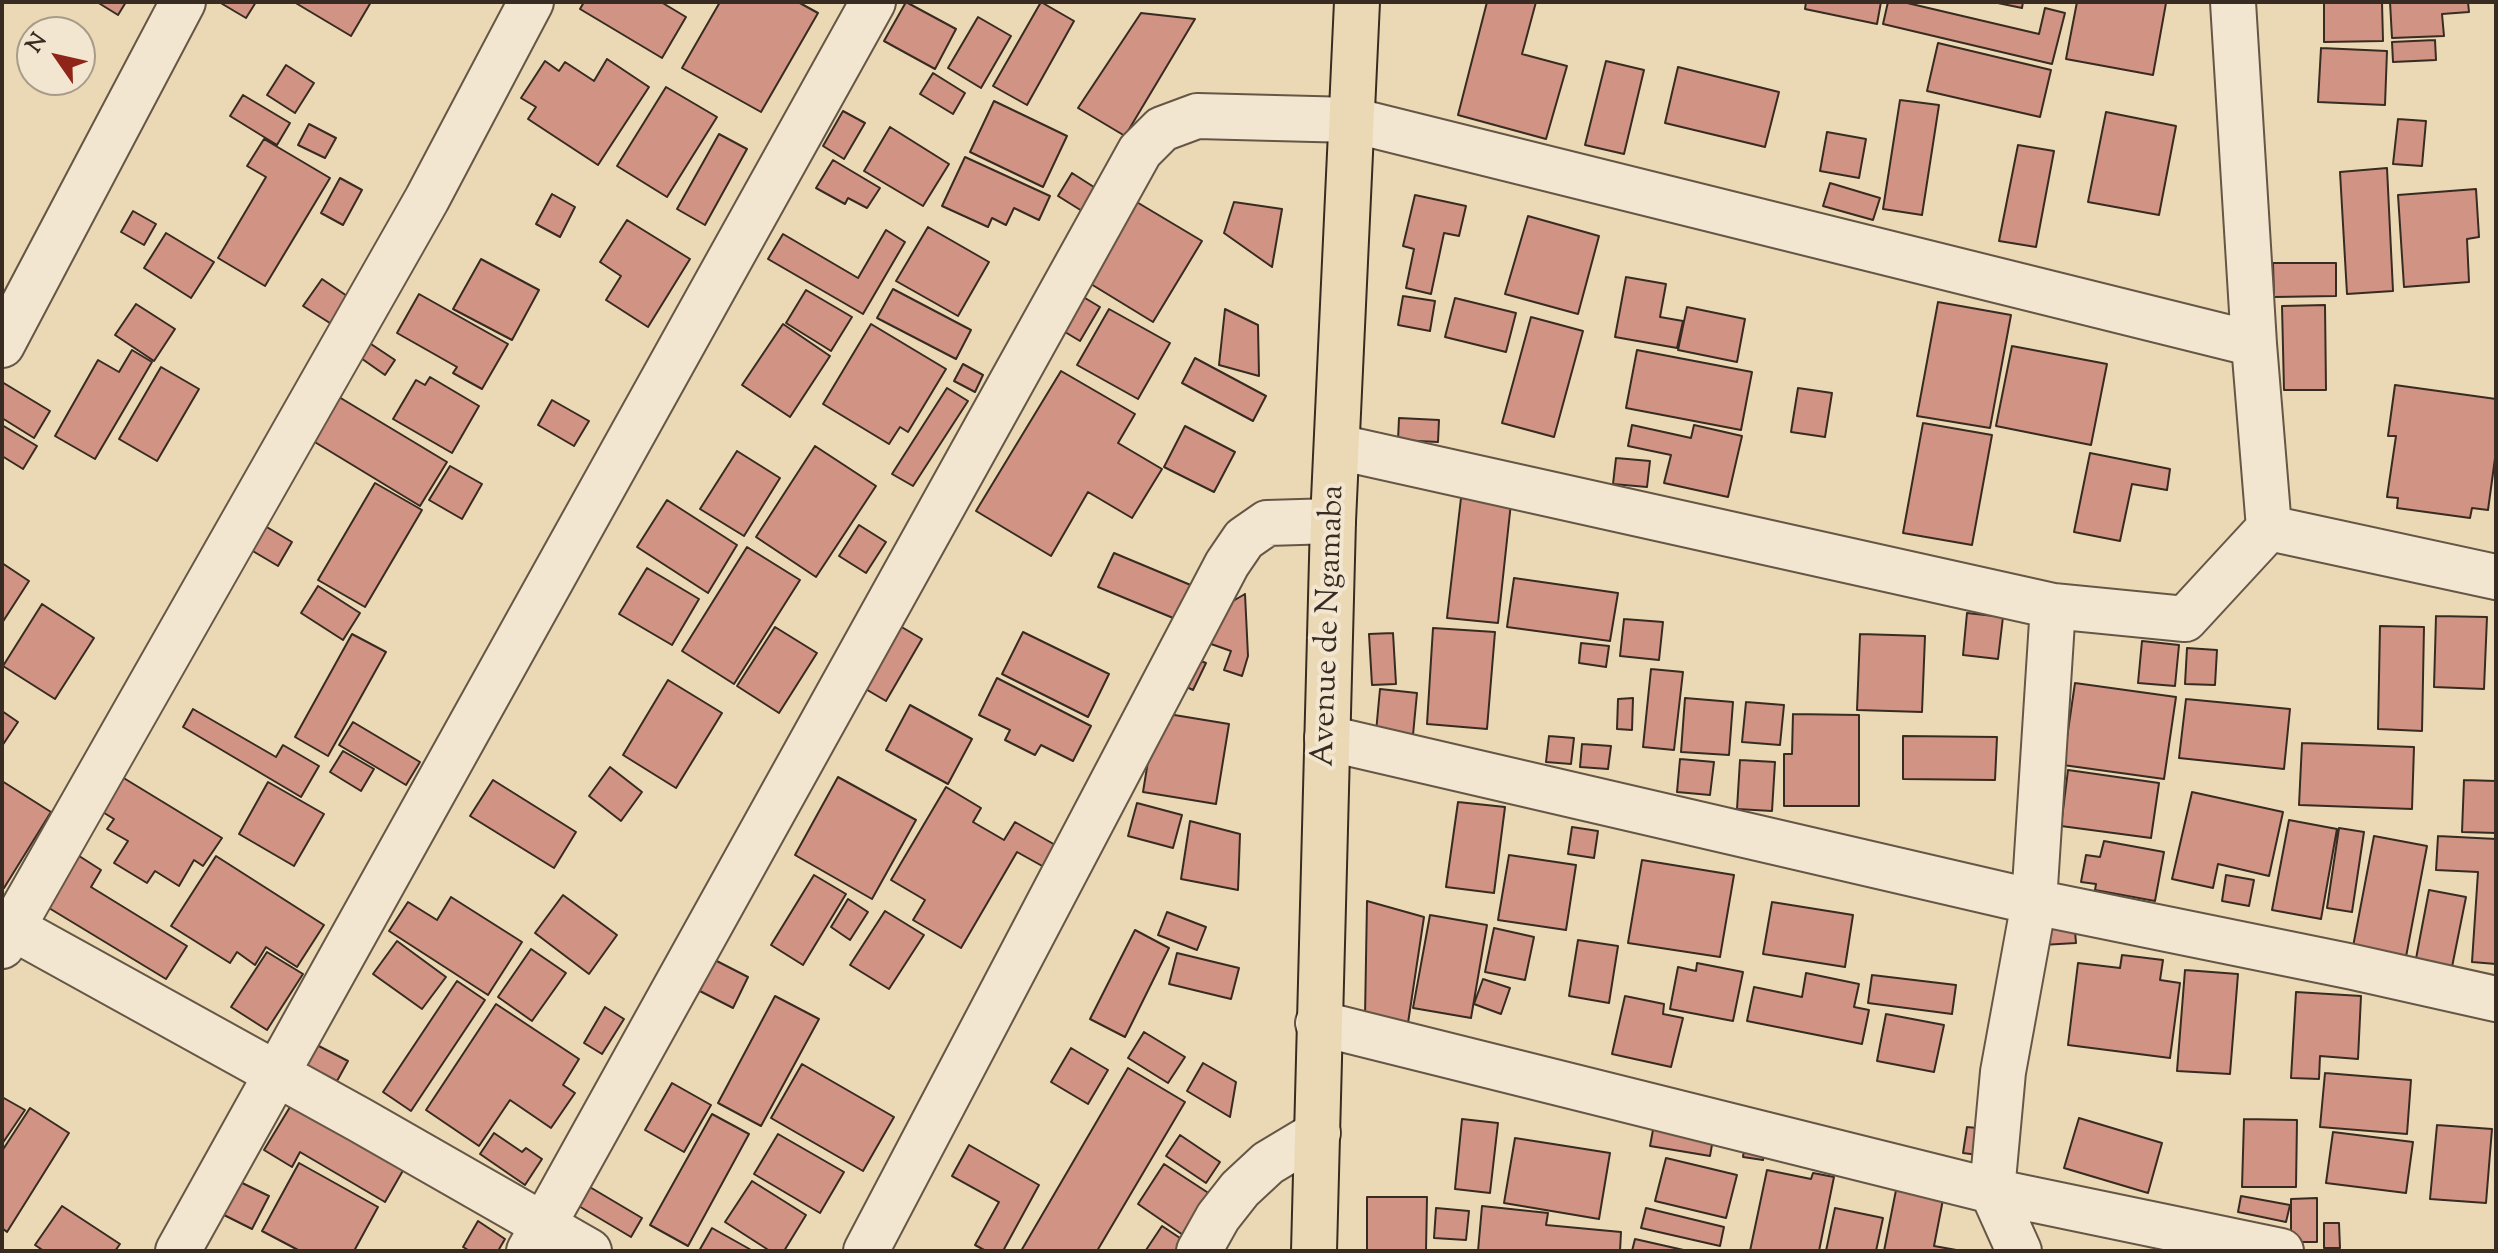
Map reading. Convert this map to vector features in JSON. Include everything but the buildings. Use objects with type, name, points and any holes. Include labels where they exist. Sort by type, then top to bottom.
[{"type":"main road","name":"Avenue de Ngamaba","points":[[1314,1251],[1333,521],[1357,2]]},
{"type":"street","points":[[2,345],[183,2]]},
{"type":"street","points":[[531,2],[427,199],[5,932],[277,1076],[536,1238],[589,1251]]},
{"type":"street","points":[[178,1251],[873,2]]},
{"type":"street","points":[[1338,447],[2053,606],[2185,619],[2269,528],[2254,344],[2233,2]]},
{"type":"street","points":[[536,1238],[1140,151],[1162,129],[1197,116],[1352,120],[2254,344]]},
{"type":"street","points":[[866,1251],[1227,564],[1244,539],[1267,523],[1333,521]]},
{"type":"street","points":[[2269,528],[2496,577]]},
{"type":"street","points":[[2019,1251],[1992,1191],[2003,1072],[2034,902],[2053,606]]},
{"type":"street","points":[[1327,738],[2034,902],[2496,999]]},
{"type":"street","points":[[1318,1023],[1992,1191],[2281,1251]]},
{"type":"street","points":[[1199,1251],[1218,1217],[1240,1189],[1268,1163],[1318,1133]]}]
